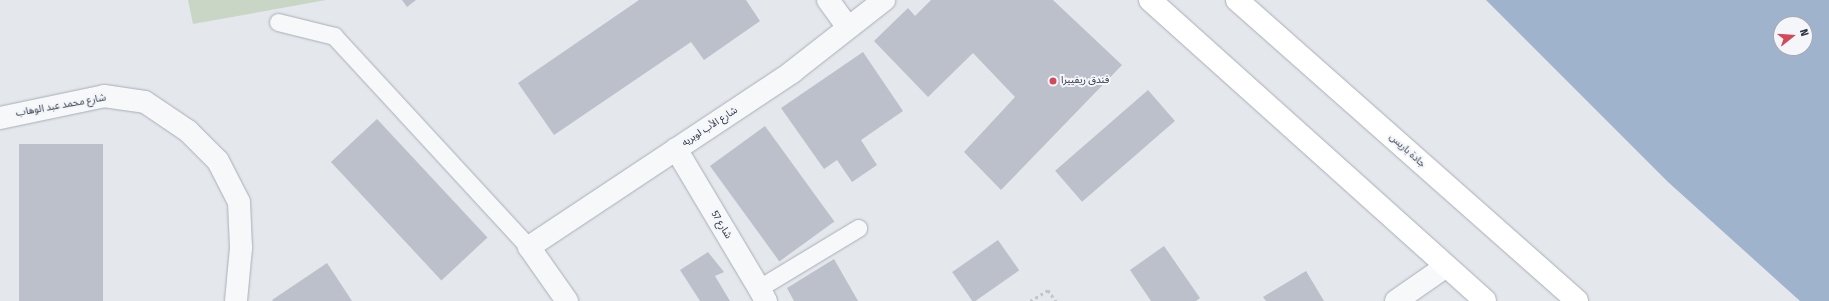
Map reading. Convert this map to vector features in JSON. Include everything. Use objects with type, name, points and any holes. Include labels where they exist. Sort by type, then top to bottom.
[{"type":"highway","points":[[1150,0],[1445,267],[1486,301]]},
{"type":"highway","name":"جادة باريس","points":[[1237,0],[1578,301]]},
{"type":"street","points":[[828,0],[847,26]]},
{"type":"street","name":"شارع الأب لوبريه","points":[[529,247],[792,72],[847,26],[884,0]]},
{"type":"street","name":"شارع محمد عبد الوهاب","points":[[0,118],[104,96],[145,102],[188,130],[218,161],[239,202],[241,248],[236,301]]},
{"type":"street","name":"شارع 57","points":[[676,149],[763,294]]},
{"type":"street","points":[[529,247],[567,301]]},
{"type":"street","points":[[1396,301],[1445,267]]},
{"type":"lane","points":[[278,22],[334,36],[529,247]]},
{"type":"lane","points":[[763,294],[858,228]]},
{"type":"path","points":[[1030,301],[1048,290],[1056,301]]},
{"type":"green space","points":[[188,0],[326,0],[193,24]]},
{"type":"water","points":[[1486,0],[1829,0],[1829,301],[1800,301],[1668,182]]},
{"type":"building","points":[[402,0],[416,0],[407,7]]},
{"type":"building","points":[[639,0],[746,0],[760,21],[704,60],[691,42],[554,135],[518,83]]},
{"type":"building","name":"فندق ريفييرا","points":[[931,0],[1053,0],[1122,65],[1001,190],[964,152],[1015,97],[973,53],[928,97],[874,41],[908,8],[915,16]]},
{"type":"building","points":[[863,52],[903,111],[861,140],[877,165],[852,182],[837,160],[824,169],[781,108]]},
{"type":"building","points":[[1148,90],[1175,121],[1082,202],[1055,171]]},
{"type":"building","points":[[377,119],[487,237],[441,280],[331,162]]},
{"type":"building","points":[[765,126],[834,221],[779,261],[710,166]]},
{"type":"building","points":[[19,144],[103,144],[103,301],[19,301]]},
{"type":"building","points":[[998,240],[1019,270],[975,301],[972,301],[952,272]]},
{"type":"building","points":[[1164,246],[1200,298],[1196,301],[1151,301],[1130,270]]},
{"type":"building","points":[[708,252],[724,272],[715,276],[730,301],[700,301],[680,270]]},
{"type":"building","points":[[834,259],[858,301],[794,301],[787,288]]},
{"type":"building","points":[[327,263],[352,301],[272,300]]},
{"type":"building","points":[[1306,271],[1324,301],[1266,301],[1263,297]]},
{"type":"place","name":"فندق ريفييرا","points":[[1053,81]]}]
